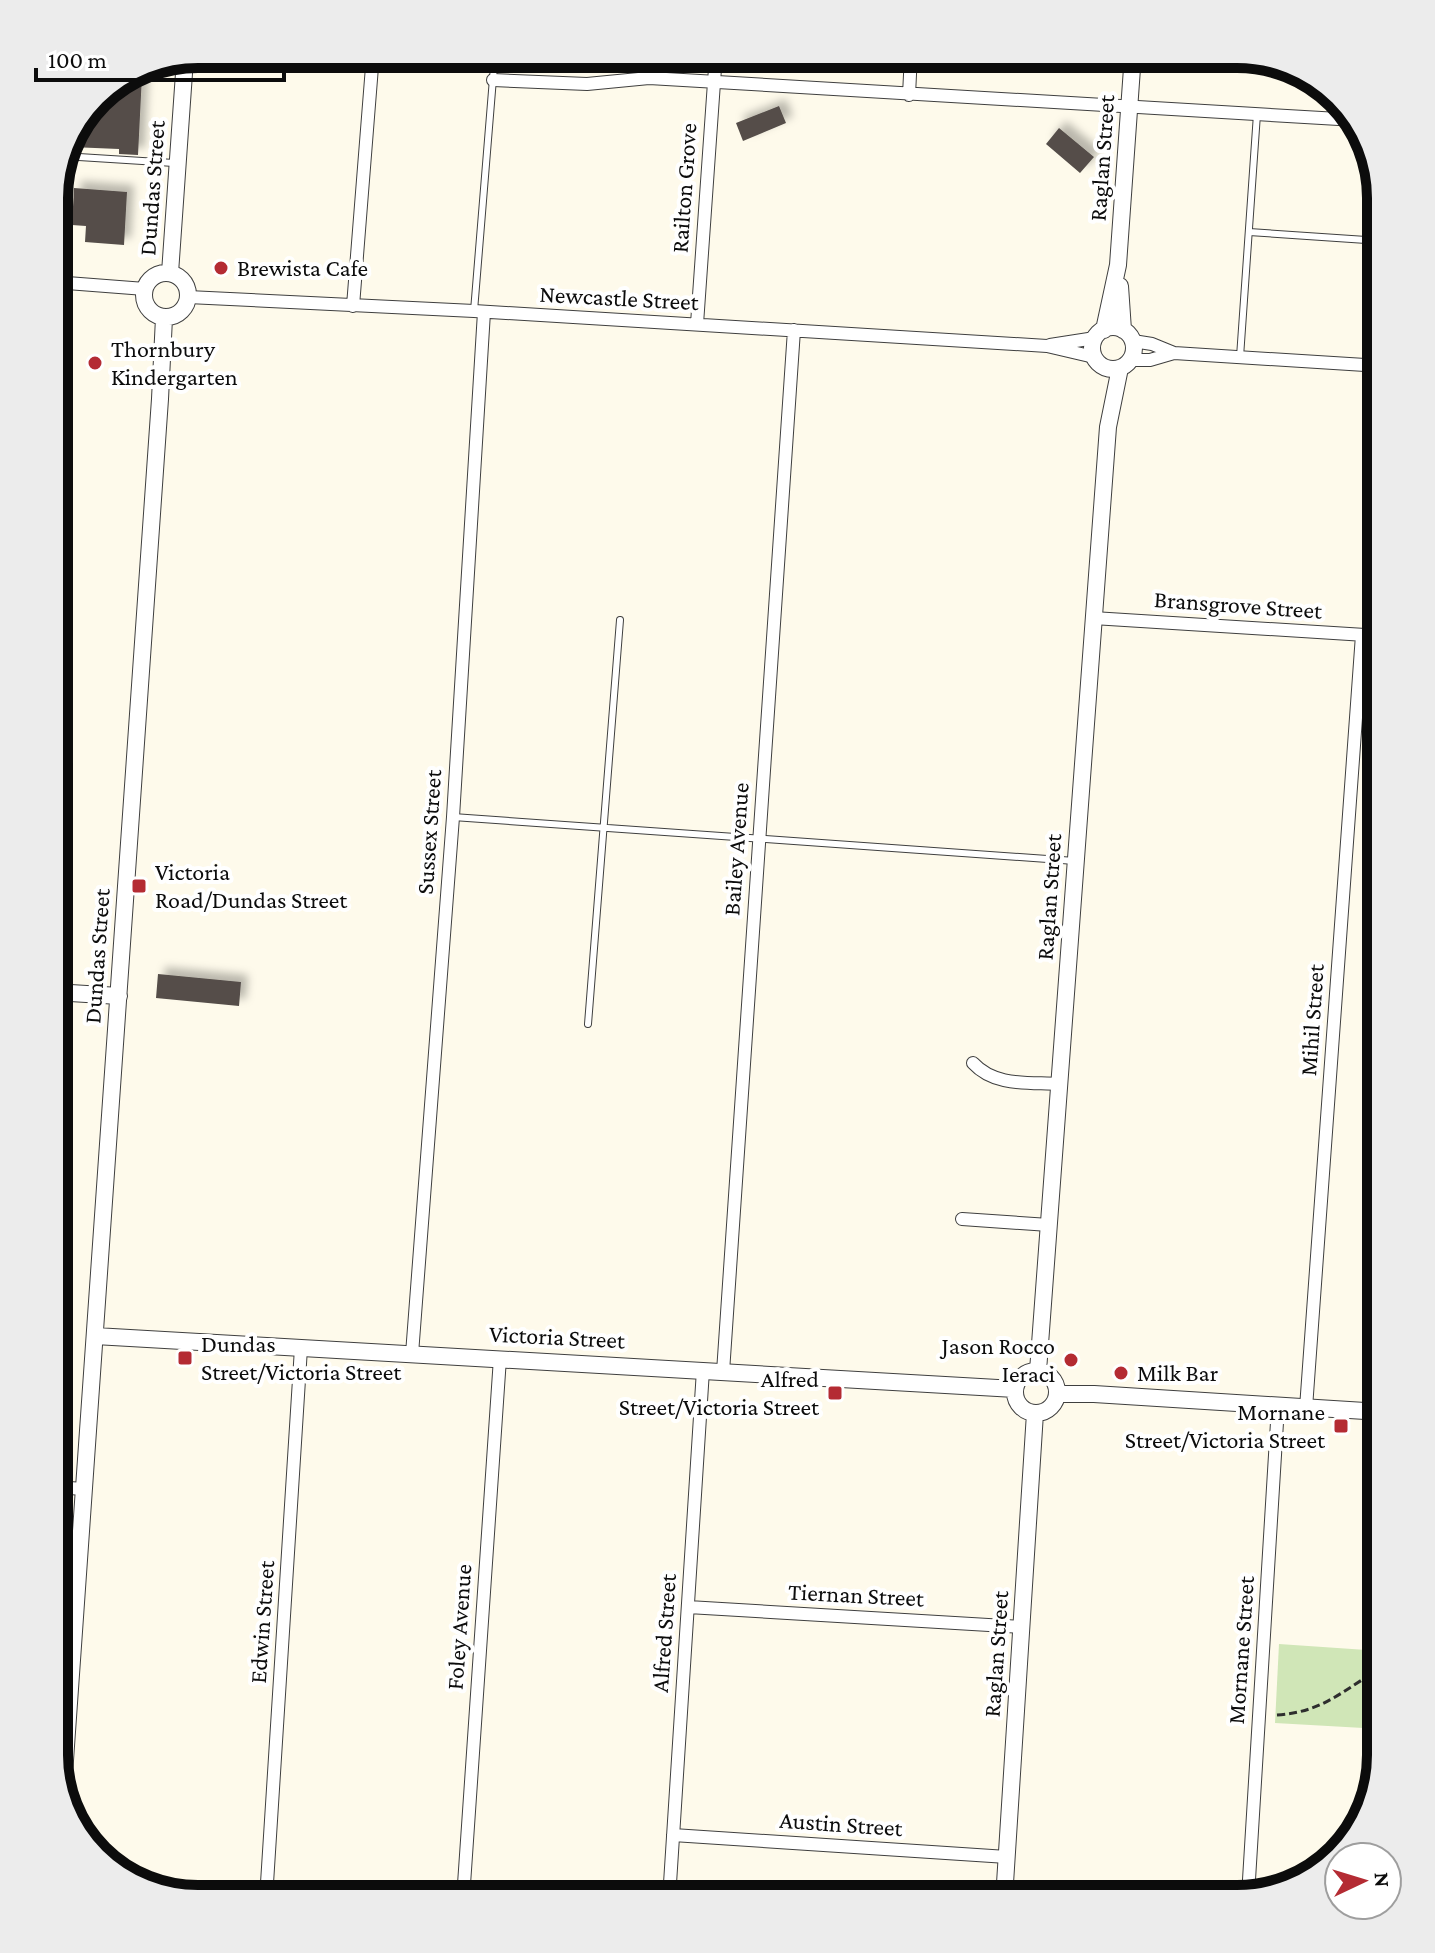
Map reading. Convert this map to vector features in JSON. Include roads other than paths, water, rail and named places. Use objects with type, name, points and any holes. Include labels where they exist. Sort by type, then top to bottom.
[{"type":"street","points":[[353,306],[372,68]]},
{"type":"street","name":"Railton Grove","points":[[697,324],[715,68]]},
{"type":"street","points":[[909,95],[910,68]]},
{"type":"street","name":"Raglan Street","points":[[1100,334],[1118,265],[1132,68]]},
{"type":"street","name":"Dundas Street","points":[[170,273],[184,69]]},
{"type":"street","points":[[493,80],[587,84],[649,78],[1340,119]]},
{"type":"street","name":"Raglan Street","points":[[1118,265],[1128,336]]},
{"type":"street","points":[[170,273],[186,284],[187,304],[177,315],[164,318],[147,308],[145,289],[157,275],[170,273]]},
{"type":"street","points":[[68,283],[145,289]]},
{"type":"street","name":"Newcastle Street","points":[[188,297],[1047,346],[1098,362]]},
{"type":"street","name":"Sussex Street","points":[[412,1354],[453,817],[479,312]]},
{"type":"street","name":"Dundas Street","points":[[68,1718],[164,318]]},
{"type":"street","points":[[1174,353],[1112,370],[1098,362],[1092,348],[1100,334],[1116,327],[1128,336],[1174,353],[1367,365]]},
{"type":"street","name":"Bailey Avenue","points":[[723,1372],[794,330]]},
{"type":"street","name":"Newcastle Street","points":[[1047,346],[1100,334]]},
{"type":"street","points":[[1125,364],[1134,351],[1128,336]]},
{"type":"street","name":"Raglan Street","points":[[1098,362],[1108,427]]},
{"type":"street","name":"Raglan Street","points":[[1038,1371],[1108,427],[1125,364]]},
{"type":"street","name":"Bransgrove Street","points":[[1093,618],[1367,635]]},
{"type":"street","name":"Mihil Street","points":[[1306,1408],[1362,635]]},
{"type":"street","points":[[68,993],[119,996]]},
{"type":"street","points":[[973,1063],[981,1072],[995,1079],[1059,1084]]},
{"type":"street","points":[[962,1219],[1049,1225]]},
{"type":"street","name":"Victoria Street","points":[[95,1336],[1015,1389]]},
{"type":"street","name":"Edwin Street","points":[[267,1885],[301,1348]]},
{"type":"street","name":"Foley Avenue","points":[[464,1885],[500,1358]]},
{"type":"street","name":"Alfred Street","points":[[670,1885],[703,1370]]},
{"type":"street","points":[[1038,1371],[1052,1379],[1057,1394],[1052,1406],[1035,1413],[1018,1403],[1015,1389],[1021,1378],[1038,1371]]},
{"type":"street","points":[[1057,1394],[1367,1411]]},
{"type":"street","name":"Mornane Street","points":[[1249,1884],[1278,1406]]},
{"type":"street","name":"Raglan Street","points":[[1005,1885],[1035,1413]]},
{"type":"street","points":[[68,1488],[84,1489]]},
{"type":"street","name":"Tiernan Street","points":[[688,1607],[1022,1627]]},
{"type":"street","name":"Austin Street","points":[[673,1835],[1007,1857]]},
{"type":"lane","points":[[479,312],[494,68]]},
{"type":"lane","points":[[1240,357],[1257,114]]},
{"type":"lane","points":[[75,157],[178,164]]},
{"type":"lane","points":[[1249,232],[1367,240]]},
{"type":"lane","points":[[588,1024],[620,620]]},
{"type":"lane","points":[[453,817],[1075,861]]},
{"type":"place","name":"Brewista Cafe","points":[[221,268]]},
{"type":"place","name":"Thornbury Kindergarten","points":[[95,363]]},
{"type":"place","name":"Victoria Road/Dundas Street","points":[[139,886]]},
{"type":"place","name":"Dundas Street/Victoria Street","points":[[185,1358]]},
{"type":"place","name":"Jason Rocco Ieraci","points":[[1071,1360]]},
{"type":"place","name":"Milk Bar","points":[[1121,1373]]},
{"type":"place","name":"Alfred Street/Victoria Street","points":[[835,1393]]},
{"type":"place","name":"Mornane Street/Victoria Street","points":[[1341,1426]]}]
